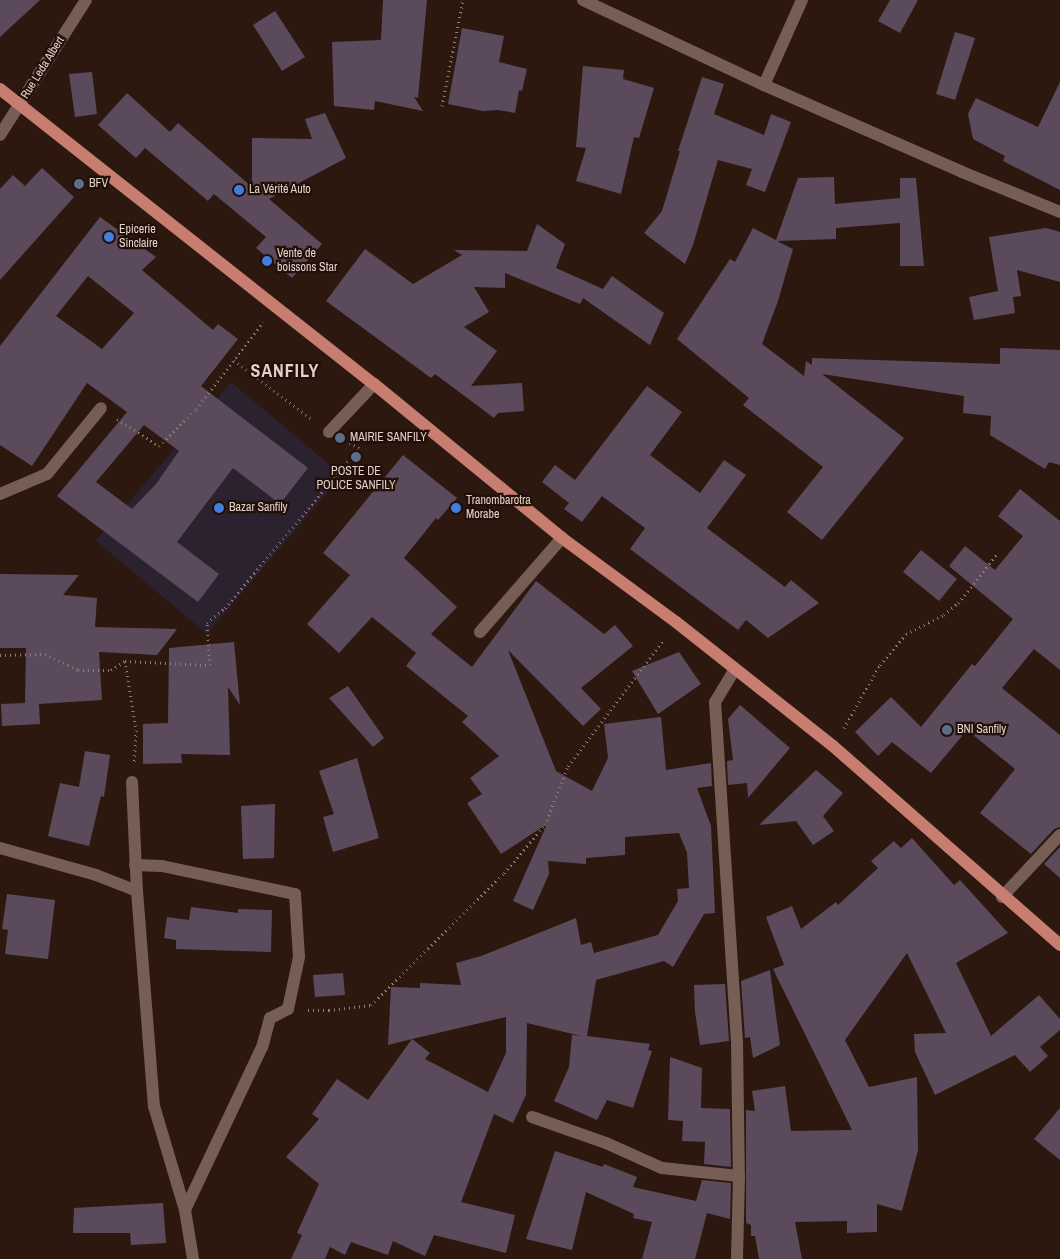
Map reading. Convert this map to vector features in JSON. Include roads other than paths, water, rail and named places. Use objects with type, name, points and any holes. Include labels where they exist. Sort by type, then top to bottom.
[{"type":"main road","points":[[0,89],[374,384],[562,538],[676,622],[833,746],[1002,897],[1060,945]]},
{"type":"street","name":"Rue Leda Albert","points":[[0,135],[86,0]]},
{"type":"street","points":[[583,0],[764,86],[962,172],[1060,212]]},
{"type":"street","points":[[764,86],[802,0]]},
{"type":"street","points":[[329,432],[374,384]]},
{"type":"street","points":[[0,494],[47,474],[101,408]]},
{"type":"street","points":[[480,632],[562,538]]},
{"type":"street","points":[[736,669],[715,702],[737,1041],[739,1176],[737,1259]]},
{"type":"street","points":[[132,782],[135,865],[154,1106],[185,1210],[193,1259]]},
{"type":"street","points":[[1002,897],[1060,835]]},
{"type":"street","points":[[0,848],[96,875],[137,891]]},
{"type":"street","points":[[135,865],[162,866],[295,894],[299,957],[288,1009],[270,1018],[262,1048],[185,1210]]},
{"type":"street","points":[[532,1116],[606,1143],[662,1168],[739,1176]]},
{"type":"place","name":"BFV","points":[[79,184]]},
{"type":"place","name":"La Vérité Auto","points":[[239,190]]},
{"type":"place","name":"Epicerie Sinclaire","points":[[109,237]]},
{"type":"place","name":"Vente de boissons Star","points":[[267,261]]},
{"type":"place","name":"MAIRIE SANFILY","points":[[340,438]]},
{"type":"place","name":"POSTE DE POLICE SANFILY","points":[[356,457]]},
{"type":"place","name":"Bazar Sanfily","points":[[219,508]]},
{"type":"place","name":"Tranombarotra Morabe","points":[[456,508]]},
{"type":"place","name":"BNI Sanfily","points":[[947,730]]},
{"type":"district","name":"SANFILY","points":[[285,371]]}]
